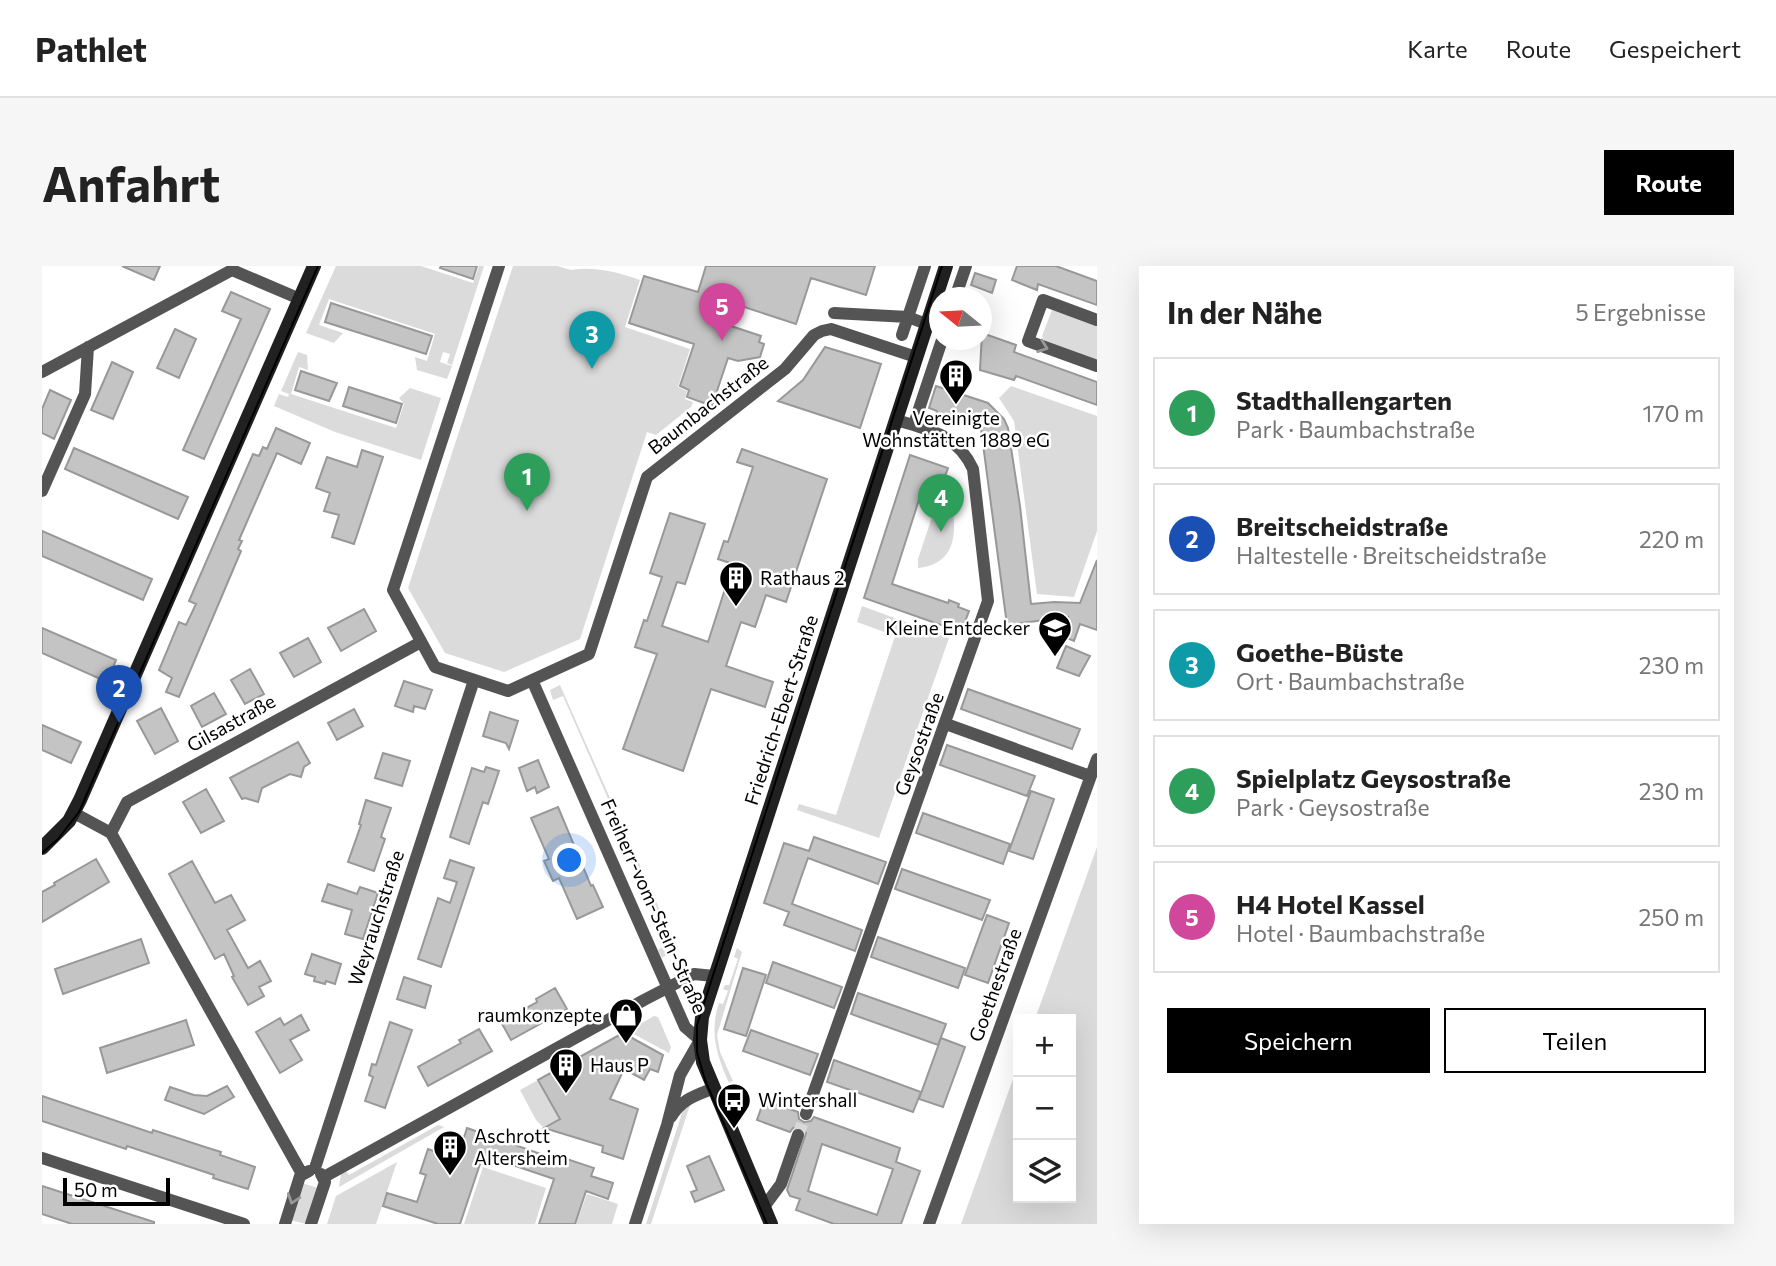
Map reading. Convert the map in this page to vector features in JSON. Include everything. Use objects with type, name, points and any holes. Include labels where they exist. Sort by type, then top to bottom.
[{"type":"street","points":[[42,848],[57,835],[74,813],[314,266]]},
{"type":"street","name":"Baumbachstraße","points":[[499,266],[393,590],[435,667],[508,691],[589,654],[647,477],[785,369],[814,335],[831,330],[922,366]]},
{"type":"street","points":[[902,335],[925,266]]},
{"type":"street","name":"Friedrich-Ebert-Straße","points":[[635,1224],[680,1075],[700,1040],[702,1017],[714,976],[896,420],[922,366],[946,266]]},
{"type":"street","points":[[960,287],[966,266]]},
{"type":"street","points":[[42,372],[232,270],[300,299]]},
{"type":"street","points":[[1097,320],[1042,300],[1028,341],[1097,366]]},
{"type":"street","points":[[834,313],[908,317],[929,324]]},
{"type":"street","points":[[42,491],[85,394],[88,347]]},
{"type":"street","points":[[916,418],[922,366],[934,350]]},
{"type":"street","name":"Geysostraße","points":[[806,1114],[988,601],[973,469],[967,456],[947,438],[896,420]]},
{"type":"street","name":"Gilsastraße","points":[[111,832],[127,802],[421,642]]},
{"type":"street","name":"Weyrauchstraße","points":[[311,1224],[325,1182],[320,1173],[474,680]]},
{"type":"street","name":"Freiherr-vom-Stein-Straße","points":[[532,680],[685,1027],[700,1040],[706,1091],[771,1224]]},
{"type":"street","points":[[946,724],[1090,776]]},
{"type":"street","name":"Goethestraße","points":[[929,1224],[1097,759]]},
{"type":"street","points":[[74,813],[111,832],[302,1174],[285,1224]]},
{"type":"street","points":[[302,1174],[320,1173],[694,974],[714,976]]},
{"type":"street","name":"Friedrich-Ebert-Straße","points":[[667,1125],[678,1106],[706,1091]]},
{"type":"street","points":[[764,1207],[781,1184],[798,1135]]},
{"type":"street","points":[[42,1158],[244,1224]]},
{"type":"shaded area","points":[[336,266],[421,266],[473,283],[479,266],[484,266],[452,365],[447,363],[450,354],[443,352],[440,362],[452,366],[447,379],[417,370],[415,357],[427,361],[435,334],[329,299],[319,325],[343,333],[334,343],[306,333]]},
{"type":"shaded area","points":[[513,266],[597,269],[640,280],[625,327],[690,349],[678,387],[687,391],[685,399],[693,402],[691,407],[656,435],[647,432],[580,639],[504,672],[445,653],[408,588]]},
{"type":"shaded area","points":[[1052,310],[1097,325],[1097,361],[1045,342],[1042,336]]},
{"type":"shaded area","points":[[298,352],[307,355],[308,370],[299,367],[291,394],[396,428],[404,404],[399,398],[410,388],[441,398],[421,460],[335,432],[274,406],[279,394],[288,397],[289,394],[281,391]]},
{"type":"shaded area","points":[[1011,386],[1097,416],[1097,531],[1074,597],[1037,594],[1014,421],[999,398]]},
{"type":"shaded area","points":[[951,497],[954,532],[948,552],[932,565],[918,568],[918,559],[936,505],[939,501]]},
{"type":"shaded area","points":[[862,606],[949,638],[879,838],[797,810],[799,804],[836,815],[895,636],[857,622]]},
{"type":"shaded area","points":[[560,685],[677,949],[662,958],[658,950],[662,947],[658,938],[667,933],[563,696],[553,700],[550,690]]},
{"type":"shaded area","points":[[1097,847],[1097,1224],[961,1224],[1013,1079],[1013,1203],[1076,1203],[1076,1014],[1037,1014]]},
{"type":"shaded area","points":[[737,948],[742,952],[717,1035],[720,1052],[733,1081],[729,1083],[718,1054],[715,1024],[719,1003],[723,1004],[728,991],[723,989],[725,985],[729,985],[738,959],[734,957]]},
{"type":"shaded area","points":[[654,1016],[658,1017],[671,1047],[669,1053],[628,1031]]},
{"type":"shaded area","points":[[538,1080],[560,1119],[543,1127],[536,1120],[520,1090]]},
{"type":"shaded area","points":[[691,1102],[651,1224],[646,1224],[683,1110]]},
{"type":"shaded area","points":[[438,1125],[444,1127],[339,1187],[341,1174],[346,1171],[349,1175]]},
{"type":"shaded area","points":[[397,1162],[376,1224],[327,1224],[336,1196]]},
{"type":"shaded area","points":[[483,1167],[546,1188],[535,1224],[464,1224]]},
{"type":"shaded area","points":[[302,1183],[318,1188],[306,1224],[290,1220]]},
{"type":"shaded area","points":[[587,1194],[618,1204],[612,1224],[576,1224]]},
{"type":"building","points":[[122,266],[160,266],[154,280]]},
{"type":"building","points":[[477,266],[473,279],[440,268]]},
{"type":"building","points":[[706,266],[875,266],[866,295],[811,278],[796,324],[729,302],[722,323],[761,336],[759,342],[764,344],[760,357],[738,361],[728,358],[712,406],[687,397],[689,390],[680,386],[694,344],[629,323],[644,276],[698,292]]},
{"type":"building","points":[[1017,266],[1056,266],[1097,281],[1097,305],[1038,284],[1037,290],[1012,280]]},
{"type":"building","points":[[975,273],[996,280],[992,293],[992,287],[971,285]]},
{"type":"building","points":[[231,292],[270,309],[204,459],[183,450],[241,319],[222,311]]},
{"type":"building","points":[[331,303],[432,336],[426,354],[325,322]]},
{"type":"building","points":[[175,329],[196,339],[179,378],[157,368]]},
{"type":"building","points":[[992,337],[1016,345],[1014,352],[1097,382],[1097,405],[1016,376],[1014,380],[980,370],[981,350],[992,350]]},
{"type":"building","points":[[825,347],[881,364],[860,428],[778,401],[803,380]]},
{"type":"building","points":[[112,362],[133,372],[113,419],[91,410]]},
{"type":"building","points":[[301,371],[337,383],[329,401],[295,390]]},
{"type":"building","points":[[936,386],[988,403],[1004,419],[1008,428],[1031,604],[1080,603],[1097,560],[1097,630],[1080,624],[1074,641],[1062,636],[1068,617],[1007,625],[981,429],[936,414],[937,411],[929,408]]},
{"type":"building","points":[[349,387],[402,404],[396,423],[343,406]]},
{"type":"building","points":[[50,390],[71,400],[54,439],[42,433],[42,409]]},
{"type":"building","points":[[276,428],[310,443],[301,464],[277,453],[239,540],[242,541],[238,549],[241,551],[179,697],[166,692],[172,678],[159,670],[179,622],[186,625],[196,604],[189,601],[253,454],[259,456],[263,447],[267,449]]},
{"type":"building","points":[[74,448],[188,497],[178,519],[65,469]]},
{"type":"building","name":"Rathaus 2","points":[[742,449],[827,479],[786,602],[766,595],[755,627],[741,622],[726,666],[773,682],[765,707],[711,689],[683,771],[623,749],[657,654],[635,647],[662,577],[650,573],[670,513],[705,524],[685,584],[677,582],[662,626],[708,642],[733,564],[718,559],[724,541],[728,542],[753,467],[737,462]]},
{"type":"building","points":[[362,450],[383,457],[354,544],[332,537],[339,515],[324,511],[330,493],[316,488],[327,457],[357,467]]},
{"type":"building","points":[[910,455],[948,468],[940,490],[924,484],[892,584],[948,603],[949,600],[959,604],[958,607],[969,611],[961,632],[864,598]]},
{"type":"building","points":[[42,531],[152,579],[143,600],[42,556]]},
{"type":"building","points":[[364,609],[376,631],[341,651],[328,628]]},
{"type":"building","points":[[42,628],[116,660],[107,682],[42,653]]},
{"type":"building","points":[[308,638],[321,662],[294,677],[280,653]]},
{"type":"building","points":[[1066,646],[1090,656],[1079,676],[1057,668]]},
{"type":"building","points":[[250,669],[264,694],[245,704],[231,680]]},
{"type":"building","points":[[404,681],[432,690],[425,709],[414,706],[413,712],[395,706]]},
{"type":"building","points":[[968,689],[1080,729],[1072,749],[961,709]]},
{"type":"building","points":[[214,693],[226,714],[202,727],[191,706]]},
{"type":"building","points":[[161,708],[178,741],[155,754],[137,721]]},
{"type":"building","points":[[354,709],[363,726],[337,740],[328,723]]},
{"type":"building","points":[[490,712],[518,721],[509,749],[506,743],[483,736]]},
{"type":"building","points":[[42,725],[81,742],[71,763],[42,750]]},
{"type":"building","points":[[298,742],[310,763],[304,767],[301,777],[290,774],[262,788],[258,802],[242,799],[230,778]]},
{"type":"building","points":[[947,745],[1035,776],[1027,796],[940,765]]},
{"type":"building","points":[[383,753],[410,761],[402,786],[375,778]]},
{"type":"building","points":[[538,760],[549,787],[537,793],[535,787],[527,791],[519,768]]},
{"type":"building","points":[[486,767],[499,771],[488,804],[483,802],[469,844],[450,837],[472,768],[484,772]]},
{"type":"building","points":[[206,789],[224,821],[201,833],[183,802]]},
{"type":"building","points":[[1031,791],[1054,799],[1033,859],[1009,851]]},
{"type":"building","points":[[366,800],[391,808],[381,837],[385,839],[374,871],[348,862],[361,825],[359,824]]},
{"type":"building","points":[[558,807],[591,886],[593,885],[603,907],[577,919],[559,878],[553,881],[544,861],[549,859],[531,818]]},
{"type":"building","points":[[923,813],[1010,844],[1003,864],[916,833]]},
{"type":"building","points":[[814,837],[886,862],[878,884],[808,858],[803,872],[792,904],[862,930],[855,951],[784,925],[789,912],[764,903],[784,843],[809,851]]},
{"type":"building","points":[[96,859],[109,882],[42,922],[42,892]]},
{"type":"building","points":[[450,860],[474,868],[441,967],[418,959],[438,898],[450,903],[457,882],[444,878]]},
{"type":"building","points":[[192,861],[215,903],[231,895],[245,920],[227,930],[248,968],[260,961],[271,981],[259,987],[264,996],[248,1005],[232,977],[234,976],[224,954],[215,959],[169,874]]},
{"type":"building","points":[[902,869],[990,900],[982,920],[895,889]]},
{"type":"building","points":[[328,884],[357,894],[360,887],[378,893],[363,939],[345,934],[352,910],[322,901]]},
{"type":"building","points":[[987,915],[1009,923],[988,983],[965,975]]},
{"type":"building","points":[[878,937],[965,968],[958,988],[871,957]]},
{"type":"building","points":[[141,939],[149,963],[63,994],[55,969]]},
{"type":"building","points":[[312,954],[341,964],[335,984],[314,981],[315,977],[305,974]]},
{"type":"building","points":[[773,962],[842,987],[834,1008],[766,983]]},
{"type":"building","points":[[743,968],[766,975],[746,1036],[724,1029]]},
{"type":"building","points":[[404,977],[431,986],[425,1008],[397,999]]},
{"type":"building","points":[[555,988],[567,1009],[511,1040],[501,1022],[537,1002],[536,999]]},
{"type":"building","points":[[858,993],[946,1024],[938,1045],[851,1014]]},
{"type":"building","points":[[301,1015],[309,1030],[290,1040],[302,1060],[280,1073],[256,1032],[280,1018],[284,1025]]},
{"type":"building","points":[[186,1020],[194,1045],[107,1073],[100,1048]]},
{"type":"building","points":[[390,1022],[412,1030],[385,1108],[365,1101],[373,1077],[369,1075],[372,1064],[376,1065]]},
{"type":"building","points":[[479,1029],[492,1051],[428,1086],[418,1067],[461,1043],[459,1040]]},
{"type":"building","points":[[751,1030],[818,1054],[810,1075],[743,1051]]},
{"type":"building","points":[[623,1033],[663,1055],[658,1072],[650,1069],[644,1080],[624,1069],[610,1099],[638,1109],[623,1159],[602,1152],[603,1146],[544,1128],[560,1119],[538,1080]]},
{"type":"building","points":[[941,1038],[965,1047],[943,1107],[919,1099]]},
{"type":"building","points":[[834,1060],[921,1092],[913,1112],[827,1082]]},
{"type":"building","points":[[227,1086],[234,1097],[204,1114],[165,1100],[170,1087],[194,1095],[207,1096]]},
{"type":"building","points":[[42,1096],[152,1133],[153,1130],[221,1152],[220,1155],[255,1167],[248,1189],[127,1146],[126,1149],[42,1121]]},
{"type":"building","points":[[764,1100],[798,1112],[799,1119],[804,1122],[811,1121],[814,1117],[900,1148],[896,1162],[920,1171],[901,1224],[834,1224],[796,1210],[800,1199],[790,1196],[787,1190],[806,1133],[800,1127],[793,1128],[790,1132],[757,1120]],"holes":[[[822,1144],[893,1169],[877,1215],[808,1191]]]},
{"type":"building","name":"Aschrott Altersheim","points":[[467,1128],[552,1158],[549,1153],[594,1168],[591,1176],[613,1183],[608,1199],[586,1191],[575,1224],[539,1224],[554,1179],[483,1155],[460,1224],[438,1224],[383,1206],[387,1193],[417,1202],[426,1175],[420,1173],[428,1149],[457,1159]]},
{"type":"building","points":[[709,1156],[724,1190],[695,1202],[691,1192],[697,1190],[687,1166]]},
{"type":"building","points":[[42,1186],[154,1224],[72,1224],[42,1214]]},
{"type":"tunnel","points":[[798,1135],[806,1114]]},
{"type":"tram line","points":[[42,853],[58,839],[79,812],[318,266]]},
{"type":"tram line","points":[[767,1224],[705,1080],[697,1052],[697,1025],[942,266]]},
{"type":"place","name":"H4 Hotel Kassel","points":[[722,341]]},
{"type":"place","name":"Goethe-Büste","points":[[592,369]]},
{"type":"place","name":"Vereinigte Wohnstätten 1889 eG","points":[[956,406]]},
{"type":"place","name":"Stadthallengarten","points":[[527,511]]},
{"type":"place","name":"Spielplatz Geysostraße","points":[[941,532]]},
{"type":"place","name":"Rathaus 2","points":[[736,608]]},
{"type":"place","name":"Kleine Entdecker","points":[[1055,658]]},
{"type":"place","name":"Breitscheidstraße","points":[[119,723]]},
{"type":"place","name":"raumkonzepte","points":[[626,1045]]},
{"type":"place","name":"Haus P","points":[[566,1095]]},
{"type":"place","name":"Wintershall","points":[[734,1130]]},
{"type":"place","name":"Aschrott Altersheim","points":[[450,1177]]}]
